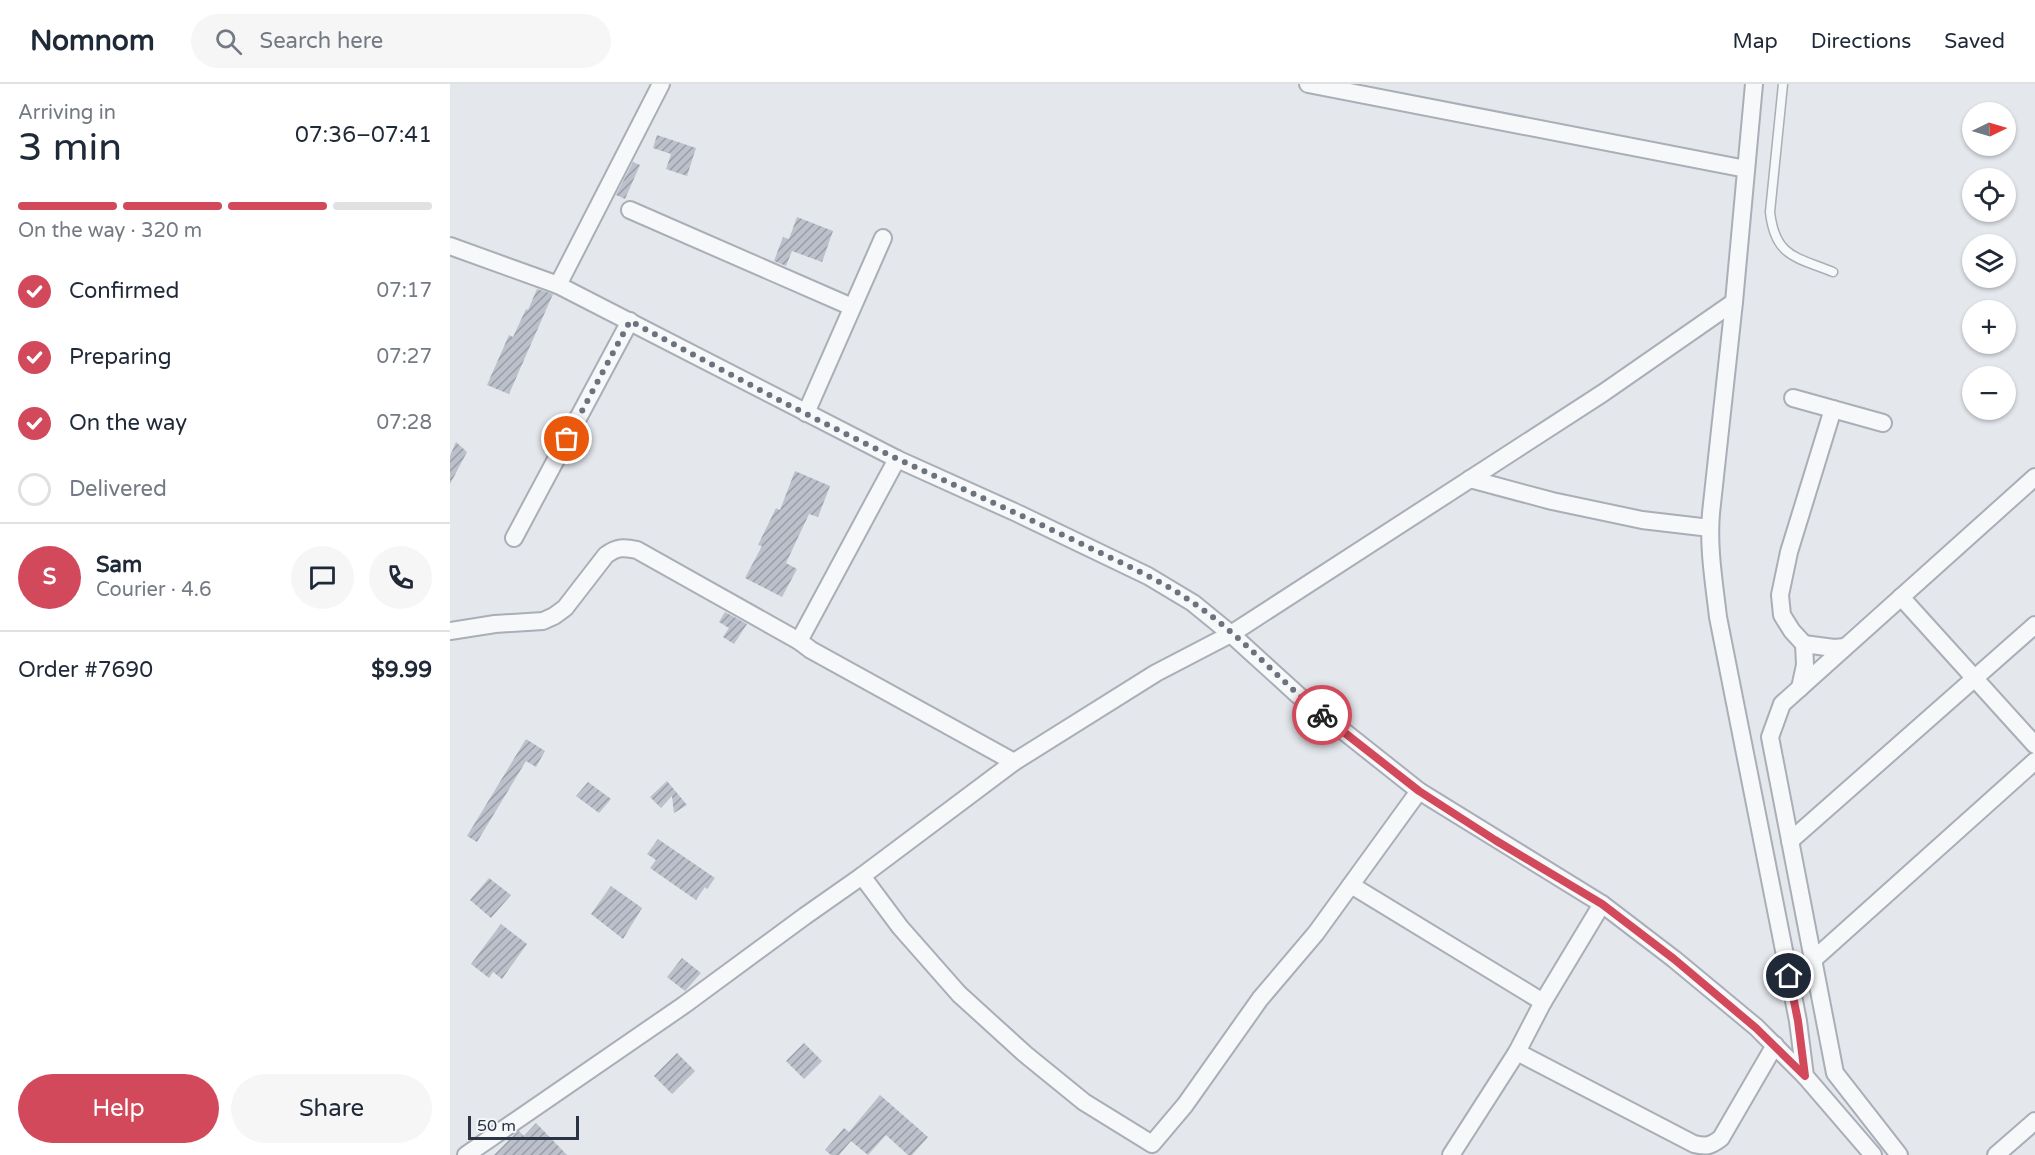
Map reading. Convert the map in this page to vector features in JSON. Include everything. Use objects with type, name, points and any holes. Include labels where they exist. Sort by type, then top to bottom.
[{"type":"street","points":[[558,285],[661,84]]},
{"type":"street","points":[[1308,84],[1746,169]]},
{"type":"street","points":[[1754,84],[1710,528],[1718,617],[1798,1021],[1805,1076]]},
{"type":"street","points":[[630,210],[852,307]]},
{"type":"street","points":[[806,413],[883,238]]},
{"type":"street","points":[[450,246],[558,285],[897,459],[1148,576],[1193,603],[1232,634],[1298,695],[1419,791],[1602,904],[1674,959],[1775,1046],[1805,1076],[1873,1155]]},
{"type":"street","points":[[466,1155],[684,1005],[1014,762],[1156,673],[1232,634],[1603,393],[1734,302]]},
{"type":"street","points":[[514,538],[630,321]]},
{"type":"street","points":[[1793,398],[1883,423]]},
{"type":"street","points":[[1833,409],[1789,552],[1780,595],[1782,615],[1804,644],[1834,648],[1845,647]]},
{"type":"street","points":[[799,641],[897,459]]},
{"type":"street","points":[[1899,1155],[1835,1073],[1770,737],[1782,704],[2035,477]]},
{"type":"street","points":[[1470,479],[1563,504],[1642,520],[1710,528]]},
{"type":"street","points":[[450,631],[495,624],[543,621],[554,616],[566,608],[606,555],[615,549],[625,547],[637,550],[799,641],[811,650],[1014,762]]},
{"type":"street","points":[[1901,597],[2035,745]]},
{"type":"street","points":[[1790,841],[2035,625]]},
{"type":"street","points":[[1800,688],[1805,665],[1804,644]]},
{"type":"street","points":[[1814,960],[2035,761]]},
{"type":"street","points":[[862,876],[900,927],[959,994],[1025,1054],[1084,1102],[1148,1149],[1185,1106],[1260,999],[1316,933],[1419,791]]},
{"type":"street","points":[[1351,885],[1543,1002]]},
{"type":"street","points":[[1451,1155],[1517,1052],[1543,1002],[1602,904]]},
{"type":"street","points":[[1517,1052],[1694,1144],[1704,1146],[1713,1145],[1721,1138],[1775,1046]]},
{"type":"street","points":[[1996,1155],[2035,1120]]},
{"type":"lane","points":[[1783,84],[1770,212],[1772,228],[1777,241],[1789,254],[1833,272]]},
{"type":"building","points":[[657,135],[696,148],[687,176],[666,169],[671,154],[653,148]]},
{"type":"building","points":[[633,162],[640,165],[625,199],[616,195]]},
{"type":"building","points":[[797,217],[833,231],[822,262],[792,251],[786,266],[774,261],[783,237],[789,239]]},
{"type":"building","points":[[537,289],[553,294],[509,394],[487,385],[509,335],[513,337]]},
{"type":"building","points":[[456,442],[467,452],[450,484],[450,456]]},
{"type":"building","points":[[795,471],[830,486],[818,517],[809,514],[786,563],[797,569],[782,597],[745,578],[762,546],[758,545],[776,508],[780,510]]},
{"type":"building","points":[[725,612],[747,624],[734,644],[723,637],[729,628],[719,622]]},
{"type":"building","points":[[526,739],[545,751],[536,767],[526,761],[477,842],[467,836]]},
{"type":"building","points":[[667,781],[687,805],[674,813],[672,796],[661,808],[650,797]]},
{"type":"building","points":[[588,782],[611,799],[599,813],[576,796]]},
{"type":"building","points":[[658,839],[715,878],[696,900],[650,868],[656,860],[647,854]]},
{"type":"building","points":[[489,878],[511,895],[491,918],[470,900]]},
{"type":"building","points":[[611,886],[642,908],[623,939],[591,914]]},
{"type":"building","points":[[501,924],[527,944],[502,979],[493,972],[489,978],[471,964]]},
{"type":"building","points":[[682,958],[701,973],[685,991],[667,977]]},
{"type":"building","points":[[804,1043],[822,1061],[804,1079],[786,1061]]},
{"type":"building","points":[[677,1053],[695,1071],[672,1094],[654,1076]]},
{"type":"building","points":[[880,1095],[928,1137],[912,1155],[908,1155],[886,1135],[868,1155],[851,1141],[839,1155],[831,1155],[825,1150],[844,1128],[849,1132]]},
{"type":"building","points":[[536,1123],[567,1155],[494,1155],[515,1134],[519,1131],[524,1136]]},
{"type":"way so far","points":[[567,439],[630,321],[897,459],[1148,576],[1193,603],[1232,634],[1322,715]]},
{"type":"route","points":[[1322,715],[1419,791],[1602,904],[1674,959],[1756,1028],[1805,1076],[1789,976]]}]
